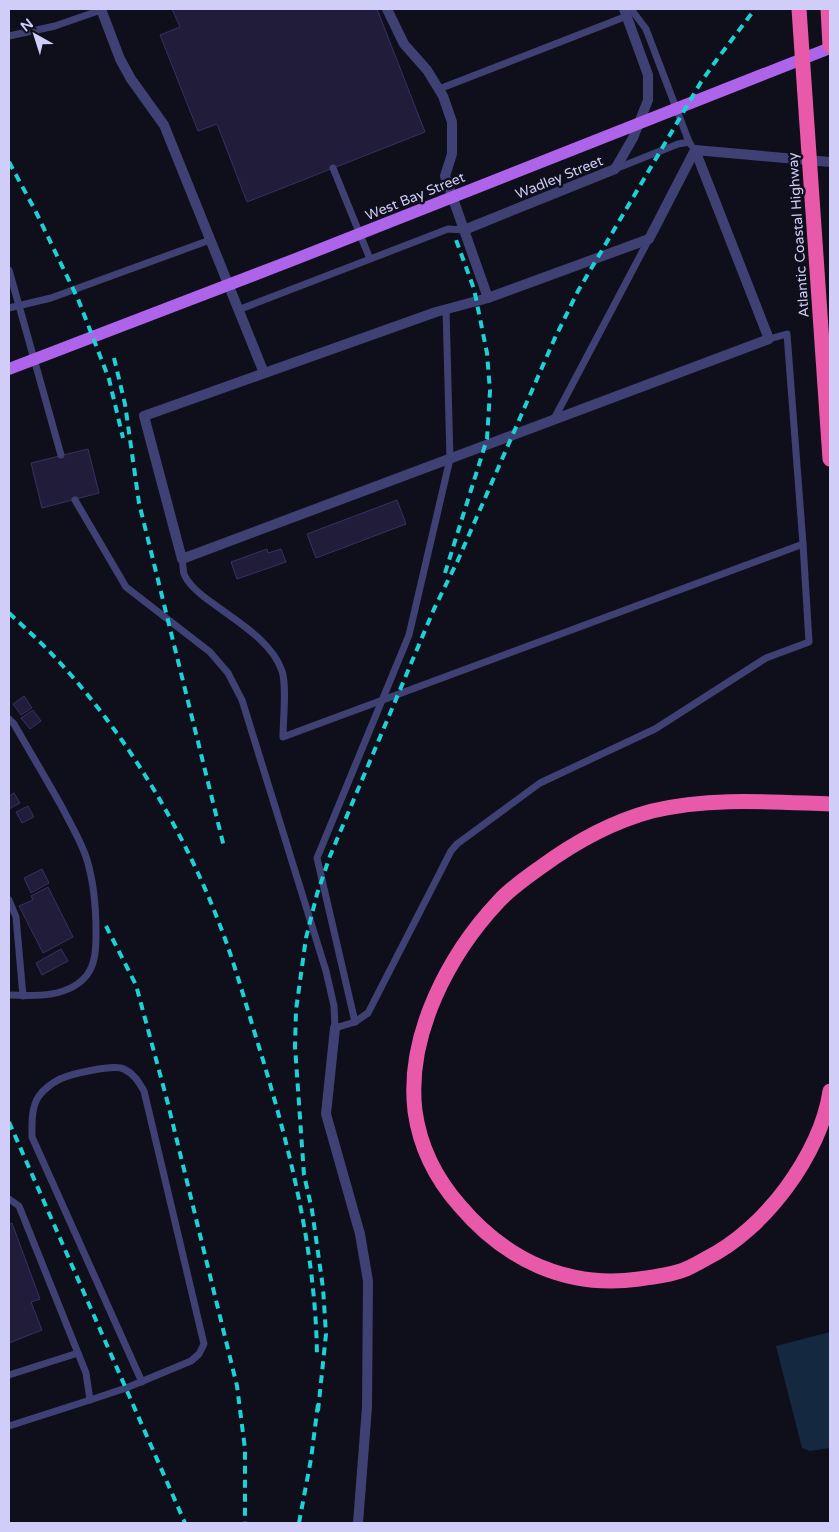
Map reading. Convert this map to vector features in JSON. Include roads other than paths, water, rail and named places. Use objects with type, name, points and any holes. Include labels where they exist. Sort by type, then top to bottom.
[{"type":"highway","name":"Atlantic Coastal Highway","points":[[799,9],[830,459]]},
{"type":"highway","points":[[828,9],[830,47]]},
{"type":"highway","points":[[830,804],[724,801],[702,802],[650,812],[615,823],[587,836],[548,862],[501,899],[474,930],[454,960],[436,995],[426,1020],[419,1050],[414,1087],[416,1117],[426,1154],[436,1174],[474,1224],[497,1243],[540,1268],[565,1276],[595,1281],[622,1282],[654,1277],[685,1269],[720,1252],[760,1220],[790,1183],[812,1148],[828,1106],[830,1091]]},
{"type":"main road","name":"West Bay Street","points":[[9,369],[293,260],[830,47]]},
{"type":"street","points":[[101,9],[120,59],[130,79],[164,124],[264,373]]},
{"type":"street","points":[[390,9],[404,44],[427,70],[443,96],[452,122],[452,154],[445,176],[488,298]]},
{"type":"street","name":"Wadley Street","points":[[464,230],[615,169],[633,138],[648,100],[648,75],[627,11]]},
{"type":"street","points":[[692,146],[830,162]]},
{"type":"street","points":[[692,146],[769,339],[182,559],[144,416],[446,309],[488,298],[650,239],[692,146]]},
{"type":"street","points":[[335,1028],[326,1114],[360,1234],[368,1281],[368,1407],[358,1523]]},
{"type":"lane","points":[[9,36],[54,26],[101,9]]},
{"type":"lane","points":[[439,89],[627,11],[646,29],[692,146],[678,144],[615,169]]},
{"type":"lane","points":[[334,168],[370,259]]},
{"type":"lane","points":[[238,310],[448,229],[464,230]]},
{"type":"lane","points":[[553,420],[650,239]]},
{"type":"lane","points":[[9,308],[50,298],[210,240]]},
{"type":"lane","points":[[9,270],[61,456]]},
{"type":"lane","points":[[355,1022],[317,858],[409,635],[450,459],[446,309]]},
{"type":"lane","points":[[75,500],[126,587],[210,652],[228,672],[242,700],[326,971],[334,1006],[335,1028],[355,1022],[368,1013],[457,844],[540,783],[655,729],[766,658],[808,642],[803,544],[787,334],[769,339]]},
{"type":"lane","points":[[182,559],[184,573],[199,593],[255,636],[270,649],[277,660],[282,673],[284,696],[283,737],[803,544]]},
{"type":"lane","points":[[9,718],[44,775],[72,826],[87,859],[93,884],[96,917],[96,946],[93,963],[87,975],[76,984],[60,992],[34,996],[9,995]]},
{"type":"lane","points":[[9,900],[16,917],[22,996]]},
{"type":"lane","points":[[9,1426],[142,1382],[191,1361],[199,1354],[204,1344],[144,1091],[135,1076],[122,1068],[100,1068],[62,1078],[48,1086],[38,1097],[32,1119],[32,1136],[142,1382]]},
{"type":"lane","points":[[9,1199],[19,1206],[86,1373],[90,1400]]},
{"type":"lane","points":[[9,1375],[78,1353]]},
{"type":"water","points":[[830,1332],[830,1448],[810,1451],[802,1448],[776,1346]]},
{"type":"railway","points":[[318,1411],[326,1334],[323,1288],[312,1210],[304,1175],[295,1046],[296,1010],[306,938],[317,894],[330,856],[434,609],[458,560],[554,340],[578,291],[701,82],[755,9]]},
{"type":"railway","points":[[9,162],[35,210],[78,299],[109,379],[123,438]]},
{"type":"railway","points":[[445,573],[487,439],[490,391],[487,353],[474,289],[455,237]]},
{"type":"railway","points":[[114,358],[125,404],[139,503],[224,847]]},
{"type":"railway","points":[[9,613],[48,650],[77,682],[131,754],[177,831],[215,912],[230,953],[263,1060],[293,1170],[312,1282],[316,1319],[317,1357]]},
{"type":"railway","points":[[106,926],[136,985],[167,1100],[237,1386],[245,1449],[245,1523]]},
{"type":"railway","points":[[9,1122],[185,1523]]},
{"type":"railway","points":[[299,1523],[311,1459],[318,1404]]}]
